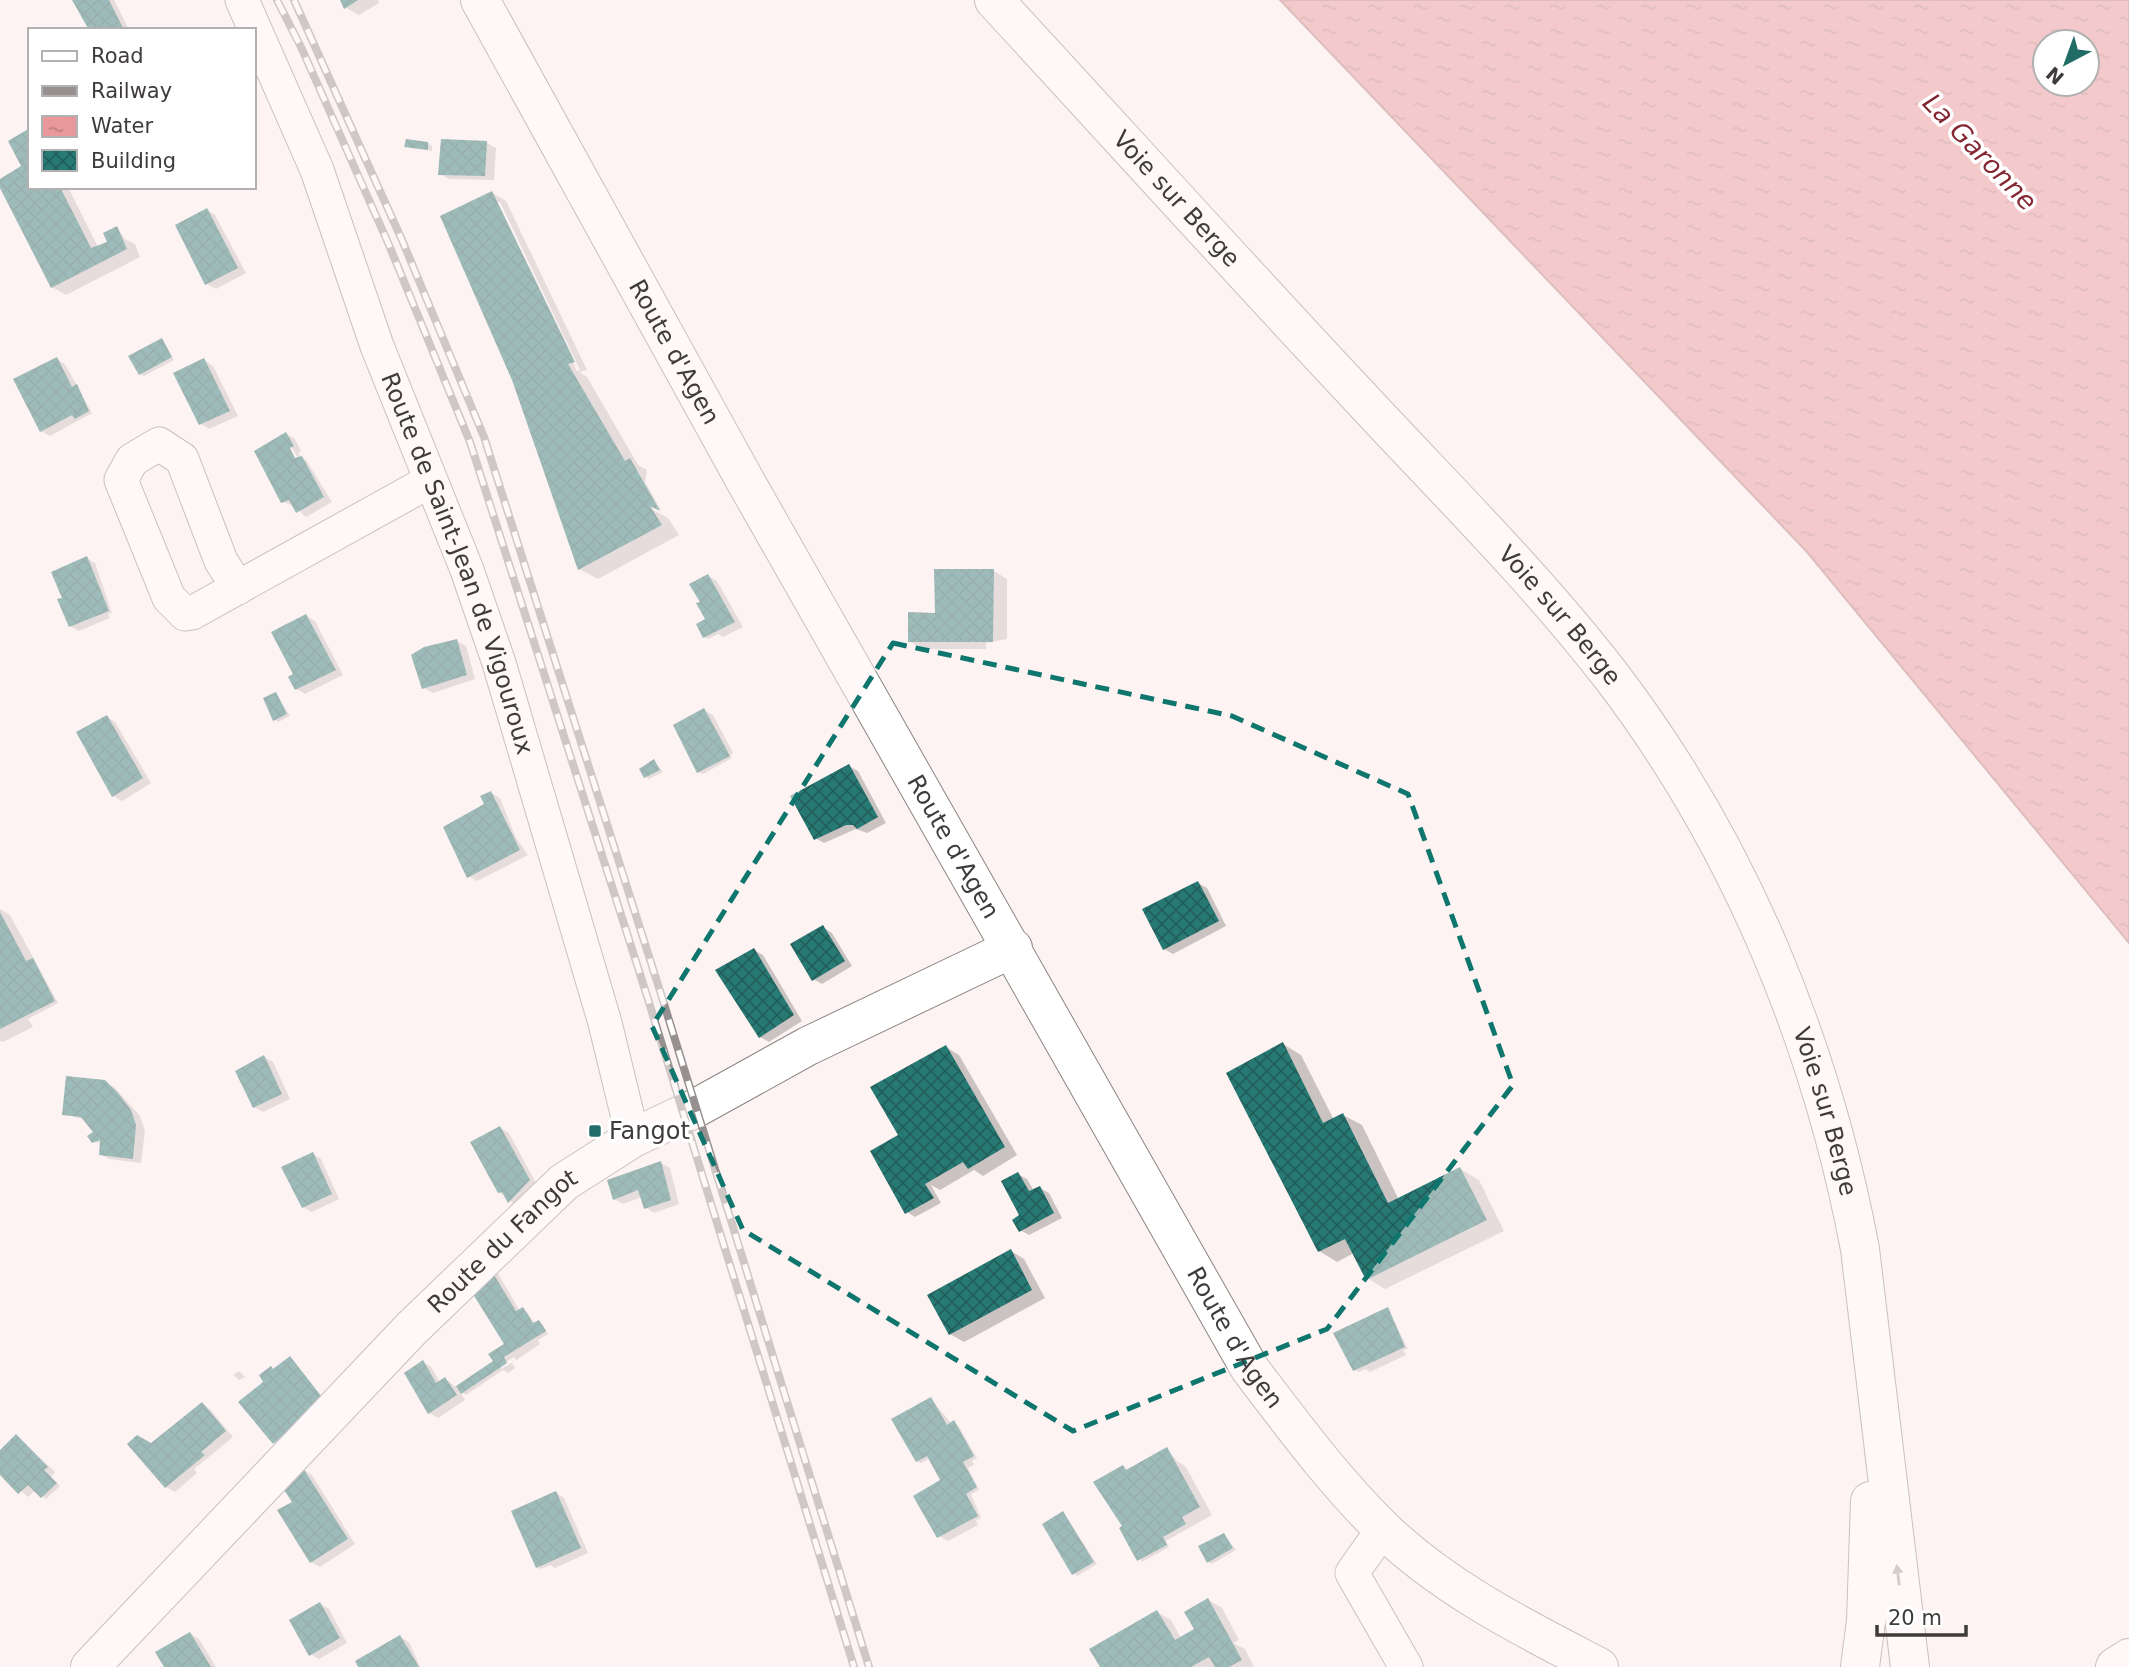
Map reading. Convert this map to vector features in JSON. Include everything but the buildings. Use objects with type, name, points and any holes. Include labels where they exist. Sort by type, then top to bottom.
[{"type":"main road","name":"Route d'Agen","points":[[480,0],[747,484],[1250,1368],[1311,1450],[1383,1529],[1432,1569],[1514,1623],[1599,1667]]},
{"type":"main road","name":"Voie sur Berge","points":[[993,0],[1527,576],[1613,679],[1689,791],[1726,855],[1760,925],[1812,1059],[1848,1187],[1860,1249],[1875,1376]]},
{"type":"main road","name":"Route du Fangot","points":[[90,1667],[412,1328],[564,1182],[634,1138],[696,1108],[808,1046],[1013,948]]},
{"type":"main road","points":[[1860,1667],[1866,1621],[1875,1376]]},
{"type":"main road","points":[[1875,1376],[1910,1667]]},
{"type":"main road","name":"Route d'Agen","points":[[1514,1623],[1567,1667]]},
{"type":"main road","points":[[2115,1667],[2129,1658]]},
{"type":"street","name":"Route de Saint-Jean de Vigouroux","points":[[243,0],[255,28]]},
{"type":"street","name":"Route de Saint-Jean de Vigouroux","points":[[256,30],[317,170],[377,346],[467,570],[499,663],[604,1023],[634,1138]]},
{"type":"street","points":[[238,587],[221,561],[182,459],[159,444],[132,460],[121,480],[169,598],[185,614],[192,613],[430,481]]},
{"type":"street","points":[[1383,1529],[1352,1573],[1406,1667]]},
{"type":"highlighted area","points":[[893,643],[1232,716],[1408,794],[1513,1085],[1327,1329],[1073,1431],[743,1230],[652,1026]]},
{"type":"water","name":"La Garonne","points":[[1280,0],[2129,0],[2129,943],[1807,552]]},
{"type":"railway","points":[[277,0],[301,47],[389,245],[470,442],[647,996],[854,1667]]},
{"type":"railway","points":[[294,0],[402,240],[484,437],[660,991],[869,1667]]},
{"type":"place","name":"Fangot","points":[[595,1131]]}]
